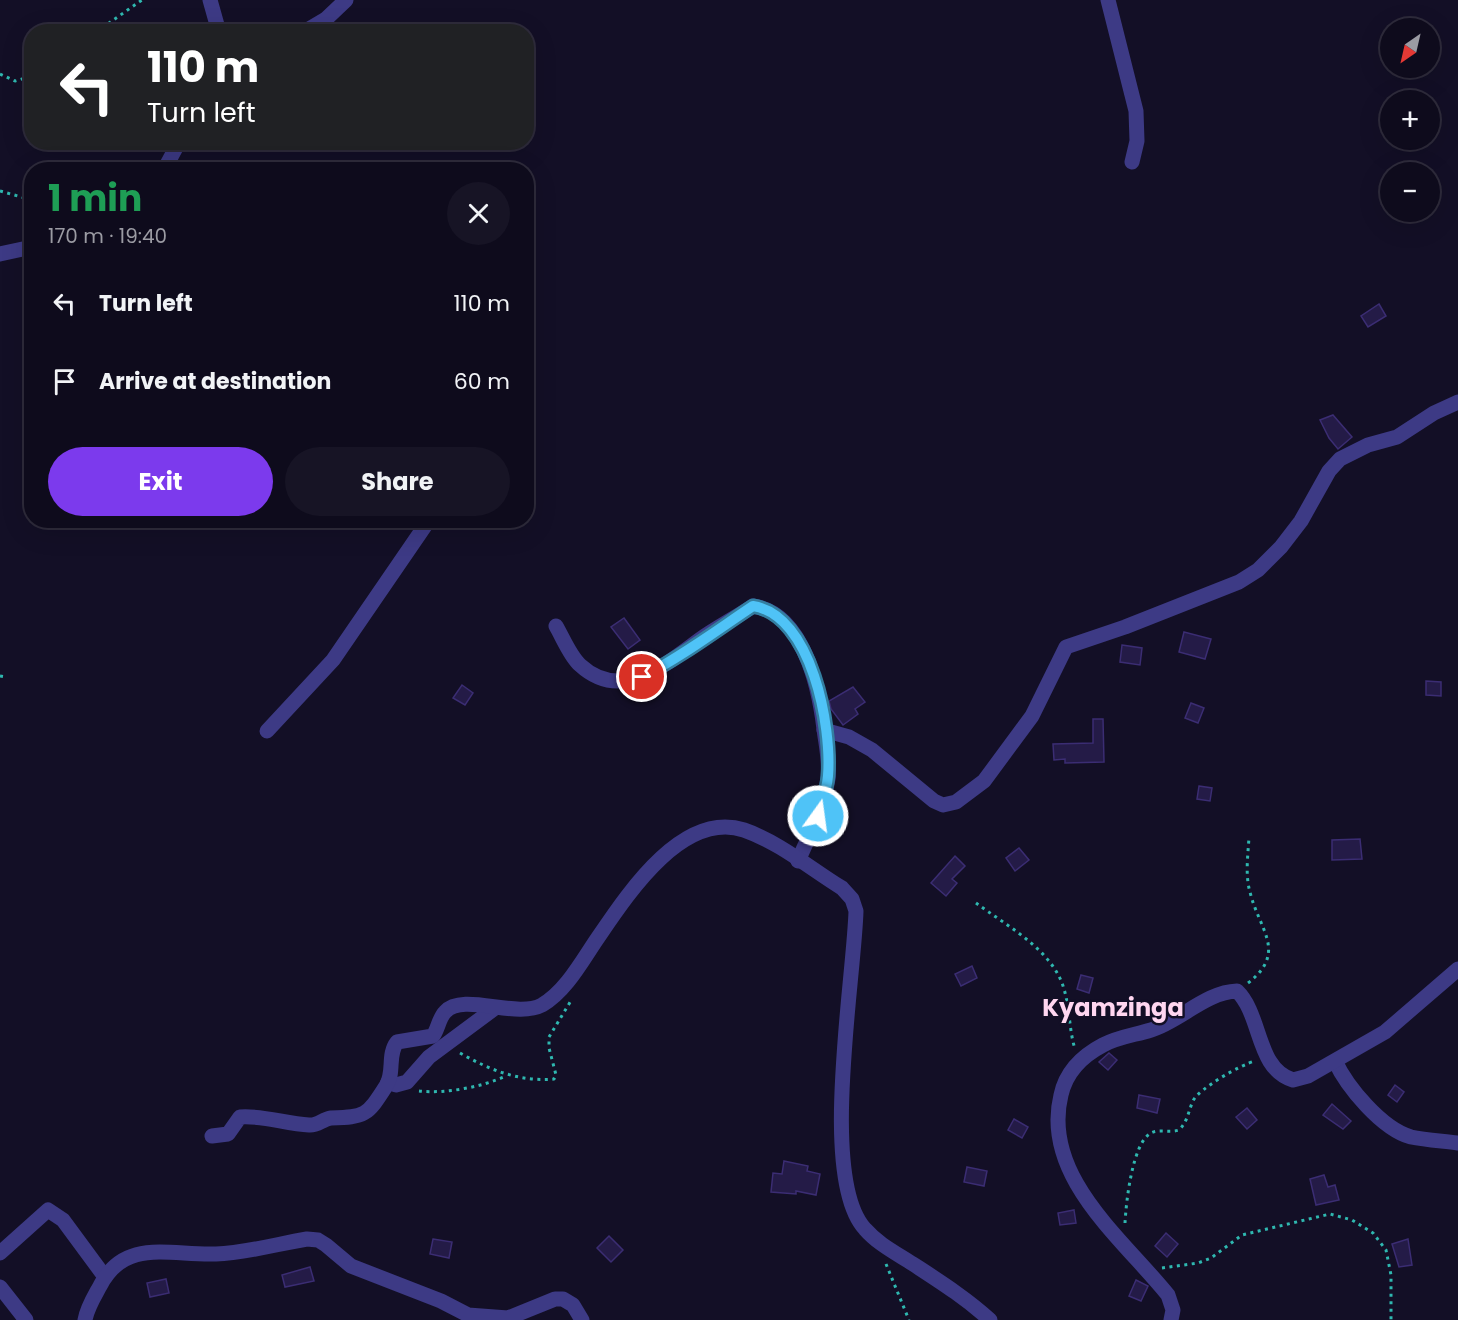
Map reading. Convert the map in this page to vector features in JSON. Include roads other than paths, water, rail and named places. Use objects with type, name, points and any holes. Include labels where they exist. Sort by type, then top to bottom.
[{"type":"street","points":[[210,0],[217,24]]},
{"type":"street","points":[[318,24],[327,19],[346,0]]},
{"type":"street","points":[[1108,0],[1136,111],[1137,141],[1132,162]]},
{"type":"street","points":[[0,254],[24,249]]},
{"type":"street","points":[[824,730],[849,737],[872,750],[934,801],[943,805],[956,802],[984,780],[1032,716],[1066,647],[1125,627],[1239,582],[1258,570],[1301,521],[1329,471],[1340,459],[1368,446],[1397,437],[1434,413],[1458,402]]},
{"type":"street","points":[[267,731],[333,660],[424,528]]},
{"type":"street","points":[[556,626],[580,665],[604,679],[620,681],[642,677],[676,659],[699,640],[753,606],[766,608],[782,620],[811,664],[821,702],[828,751],[828,777],[818,816],[798,861]]},
{"type":"street","points":[[395,1083],[391,1052],[397,1042],[426,1040],[433,1036],[445,1012],[452,1007],[470,1005],[514,1010],[541,1005],[566,983],[615,912],[654,865],[685,838],[699,830],[717,827],[742,830],[763,839],[842,888],[852,899],[856,911],[839,1107],[847,1191],[854,1214],[864,1229],[882,1244],[944,1284],[990,1320]]},
{"type":"street","points":[[1171,1320],[1172,1301],[1092,1208],[1061,1148],[1056,1126],[1059,1103],[1063,1084],[1078,1062],[1103,1045],[1161,1026],[1208,1000],[1230,991],[1237,991],[1252,1012],[1268,1057],[1276,1071],[1293,1080],[1308,1076],[1385,1032],[1458,969]]},
{"type":"street","points":[[212,1136],[228,1134],[240,1117],[309,1125],[327,1118],[351,1119],[369,1110],[395,1083],[495,1008]]},
{"type":"street","points":[[1335,1061],[1356,1094],[1393,1129],[1410,1136],[1458,1143]]},
{"type":"street","points":[[0,1253],[48,1210],[63,1220],[105,1277]]},
{"type":"street","points":[[85,1320],[105,1277],[116,1264],[135,1254],[172,1251],[216,1254],[307,1239],[318,1240],[351,1266],[441,1301],[468,1318],[508,1318],[555,1299],[563,1299],[573,1305],[582,1320]]},
{"type":"street","points":[[0,1287],[26,1320]]},
{"type":"district","name":"Kyamzinga","points":[[1113,1007]]}]
